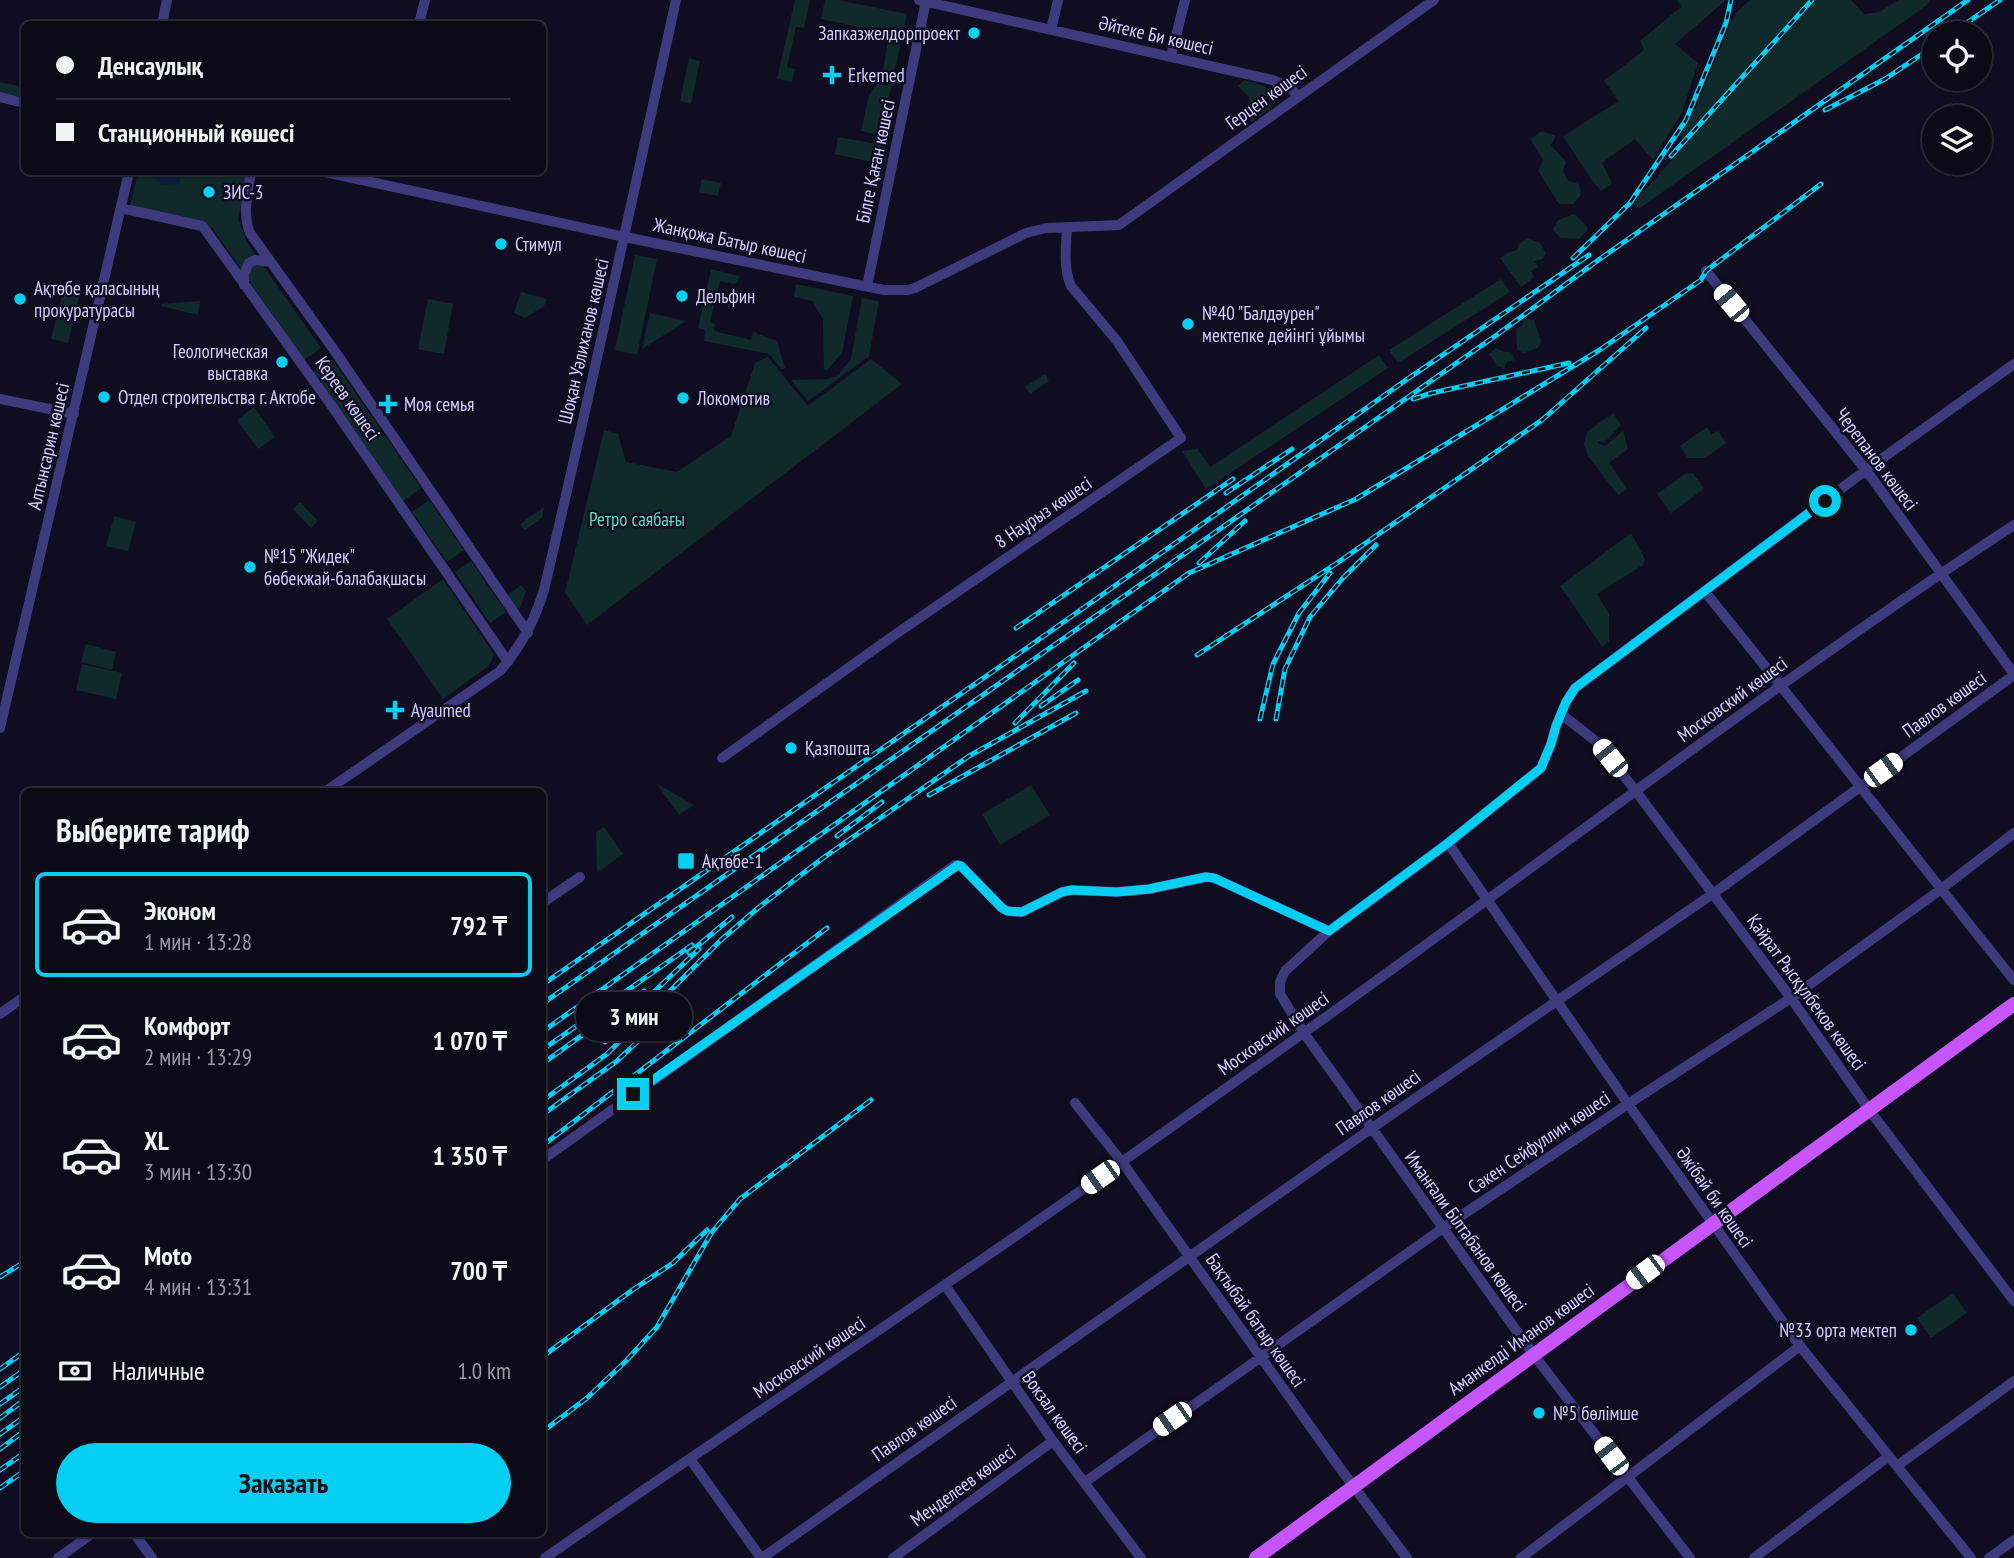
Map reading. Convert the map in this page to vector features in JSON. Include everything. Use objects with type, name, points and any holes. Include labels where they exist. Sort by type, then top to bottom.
[{"type":"main road","name":"Аманкелді Иманов көшесі","points":[[1256,1558],[2014,1004]]},
{"type":"street","points":[[163,21],[167,0]]},
{"type":"street","points":[[420,21],[425,0]]},
{"type":"street","name":"Шоқан Уәлиханов көшесі","points":[[330,788],[493,676],[508,662],[528,633],[544,590],[676,0]]},
{"type":"street","points":[[1051,30],[1058,0]]},
{"type":"street","points":[[1171,56],[1185,0]]},
{"type":"street","points":[[1413,15],[1417,0]]},
{"type":"street","name":"Герцен көшесі","points":[[1119,225],[1434,0]]},
{"type":"street","name":"Әйтеке Би көшесі","points":[[923,1],[1273,80],[1291,88],[1297,96]]},
{"type":"street","name":"Білге Қаған көшесі","points":[[867,286],[923,1]]},
{"type":"street","points":[[0,97],[21,102]]},
{"type":"street","name":"Алтынсарин көшесі","points":[[0,728],[3,701],[74,414],[128,175]]},
{"type":"street","name":"Кереев көшесі","points":[[250,175],[246,202],[246,223],[250,233],[334,350],[528,633]]},
{"type":"street","name":"Жанқожа Батыр көшесі","points":[[339,175],[884,290],[908,290],[1026,233],[1046,228],[1119,225]]},
{"type":"street","points":[[382,184],[384,175]]},
{"type":"street","name":"Кереев көшесі","points":[[121,208],[202,226],[342,420],[508,662]]},
{"type":"street","name":"8 Наурыз көшесі","points":[[722,758],[893,636],[1181,438],[1117,341],[1071,286],[1067,278],[1067,227]]},
{"type":"street","points":[[244,285],[244,274],[249,263],[255,260],[271,262]]},
{"type":"street","name":"Черепанов көшесі","points":[[1706,271],[1867,470],[2014,674]]},
{"type":"street","points":[[546,1157],[955,865],[961,866],[1002,908],[1016,913],[1072,890],[1117,892],[1149,889],[1206,877],[1214,878],[1329,931],[1448,843],[1541,768],[1566,702],[1575,688],[2014,364]]},
{"type":"street","points":[[0,399],[74,414]]},
{"type":"street","name":"Московский көшесі","points":[[545,1558],[1122,1162],[1488,900],[1781,685],[1940,573],[2014,525]]},
{"type":"street","points":[[1705,592],[2014,980]]},
{"type":"street","name":"Павлов көшесі","points":[[761,1558],[1372,1128],[1714,893],[2014,674]]},
{"type":"street","name":"Қайрат Рысқұлбеков көшесі","points":[[1561,714],[1597,742],[1636,790],[1791,998],[1870,1111],[2014,1301]]},
{"type":"street","name":"Сәкен Сейфуллин көшесі","points":[[1085,1482],[1443,1228],[1791,998],[2014,833]]},
{"type":"street","name":"Әжібай би көшесі","points":[[1448,843],[1628,1104],[1800,1346],[1970,1558]]},
{"type":"street","points":[[546,900],[580,877]]},
{"type":"street","name":"Иманғали Білтабанов көшесі","points":[[1329,931],[1285,971],[1280,982],[1280,994],[1304,1033],[1533,1354],[1690,1558]]},
{"type":"street","points":[[2,1011],[21,999]]},
{"type":"street","name":"Бақтыбай батыр көшесі","points":[[1075,1103],[1122,1162],[1407,1558]]},
{"type":"street","name":"Вокзал көшесі","points":[[945,1285],[1053,1441],[1141,1558]]},
{"type":"street","points":[[1521,1558],[1800,1346]]},
{"type":"street","points":[[1754,1558],[2014,1381]]},
{"type":"street","name":"Менделеев көшесі","points":[[893,1558],[1053,1441]]},
{"type":"street","points":[[690,1460],[761,1558]]},
{"type":"street","points":[[58,1558],[87,1537]]},
{"type":"street","points":[[137,1537],[152,1558]]},
{"type":"street","points":[[1989,1558],[2014,1540]]},
{"type":"green space","points":[[795,0],[810,0],[804,28],[796,27],[787,67],[795,69],[792,82],[777,79]]},
{"type":"green space","points":[[825,0],[838,0],[907,14],[881,135],[861,131],[869,95],[882,78],[888,40],[883,32],[821,19]]},
{"type":"green space","points":[[1677,0],[1726,0],[1675,44],[1698,63],[1682,112],[1653,160],[1635,139],[1602,163],[1612,183],[1601,191],[1563,136],[1619,101],[1604,81],[1644,50],[1640,41],[1681,7]]},
{"type":"green space","points":[[1750,0],[1808,0],[1682,141],[1680,135],[1695,109],[1729,27],[1736,13]]},
{"type":"green space","points":[[1816,0],[1851,0],[1864,14],[1879,12],[1898,0],[1930,0],[1927,5],[1640,208],[1635,207],[1634,202]]},
{"type":"green space","points":[[689,58],[700,61],[691,104],[680,101]]},
{"type":"green space","points":[[1244,80],[1264,86],[1274,97],[1272,107],[1252,122],[1245,114],[1250,98],[1238,86]]},
{"type":"green space","points":[[0,82],[21,86],[21,97],[0,92]]},
{"type":"green space","points":[[1542,131],[1556,136],[1551,145],[1566,162],[1563,171],[1568,181],[1579,184],[1581,194],[1574,204],[1559,204],[1538,171],[1543,160],[1530,139]]},
{"type":"green space","points":[[838,137],[882,145],[887,154],[885,165],[835,154]]},
{"type":"green space","points":[[137,175],[247,175],[238,219],[248,244],[321,348],[304,360],[207,224],[130,205]]},
{"type":"green space","points":[[702,179],[721,183],[718,196],[699,192]]},
{"type":"green space","points":[[1574,214],[1587,226],[1587,231],[1579,239],[1560,238],[1553,230],[1558,220]]},
{"type":"green space","points":[[1528,238],[1540,243],[1546,253],[1543,259],[1534,261],[1538,267],[1531,271],[1534,277],[1521,287],[1500,258],[1517,250],[1519,244]]},
{"type":"green space","points":[[635,255],[657,259],[637,355],[615,350]]},
{"type":"green space","points":[[711,269],[739,276],[738,282],[734,284],[720,281],[710,322],[715,324],[714,331],[751,340],[753,332],[777,341],[785,368],[782,370],[769,354],[704,341],[705,330],[698,328]]},
{"type":"green space","points":[[1501,279],[1510,292],[1398,363],[1389,350]]},
{"type":"green space","points":[[66,280],[82,284],[68,343],[51,339]]},
{"type":"green space","points":[[796,284],[853,296],[842,353],[827,370],[824,370],[823,319],[812,301],[794,297]]},
{"type":"green space","points":[[521,292],[547,299],[544,306],[525,318],[514,313]]},
{"type":"green space","points":[[862,298],[879,301],[869,356],[808,401],[791,380],[827,379],[838,375],[851,359]]},
{"type":"green space","points":[[428,299],[453,304],[444,354],[418,349]]},
{"type":"green space","points":[[200,301],[198,315],[161,306],[161,304]]},
{"type":"green space","points":[[650,313],[686,321],[642,349]]},
{"type":"green space","points":[[1525,318],[1534,320],[1541,341],[1538,348],[1523,353],[1517,349],[1516,329],[1522,325]]},
{"type":"green space","points":[[1496,348],[1511,352],[1515,360],[1507,362],[1504,368],[1497,366],[1489,354]]},
{"type":"green space","points":[[1379,355],[1388,368],[1206,489],[1182,451],[1198,449],[1210,467]]},
{"type":"green space","name":"Ретро саябағы","points":[[768,357],[808,406],[871,359],[902,384],[587,625],[565,593],[604,430],[618,434],[626,462],[677,472],[731,436],[755,363]]},
{"type":"green space","points":[[332,359],[421,488],[403,501],[314,372]]},
{"type":"green space","points":[[1045,374],[1049,381],[1030,394],[1025,387]]},
{"type":"green space","points":[[254,407],[275,437],[258,449],[237,420]]},
{"type":"green space","points":[[1613,413],[1621,425],[1604,443],[1597,443],[1605,446],[1623,431],[1628,449],[1609,463],[1627,489],[1618,495],[1588,456],[1584,444],[1587,432]]},
{"type":"green space","points":[[1707,427],[1712,434],[1718,431],[1726,443],[1705,458],[1688,458],[1680,446]]},
{"type":"green space","points":[[1693,473],[1704,489],[1671,513],[1657,494],[1685,474]]},
{"type":"green space","points":[[429,500],[464,550],[447,562],[412,512]]},
{"type":"green space","points":[[300,502],[318,521],[311,528],[293,509]]},
{"type":"green space","points":[[544,507],[542,518],[525,530],[520,524]]},
{"type":"green space","points":[[114,516],[136,522],[128,551],[106,546]]},
{"type":"green space","points":[[1631,533],[1645,559],[1643,565],[1597,594],[1609,614],[1609,641],[1602,647],[1560,586]]},
{"type":"green space","points":[[471,561],[506,612],[490,623],[455,572]]},
{"type":"green space","points":[[443,579],[494,654],[489,666],[443,699],[387,619]]},
{"type":"green space","points":[[521,585],[526,591],[520,608],[514,607],[506,596]]},
{"type":"green space","points":[[86,644],[116,652],[112,670],[81,662]]},
{"type":"green space","points":[[82,664],[122,673],[116,699],[76,690]]},
{"type":"green space","points":[[656,783],[694,805],[679,815]]},
{"type":"green space","points":[[1031,785],[1050,815],[1000,845],[982,814]]},
{"type":"green space","points":[[604,827],[623,854],[597,873],[596,832]]},
{"type":"green space","points":[[1953,1293],[1967,1313],[1931,1338],[1917,1318]]},
{"type":"water","points":[[153,175],[180,177],[179,184],[163,185],[152,179]]},
{"type":"railway","points":[[1573,258],[1630,203],[1686,120],[1726,23],[1731,0]]},
{"type":"railway","points":[[1671,156],[1812,0]]},
{"type":"railway","points":[[546,1001],[1498,334],[1597,261],[1968,0]]},
{"type":"railway","points":[[1969,21],[2000,0]]},
{"type":"railway","points":[[1825,110],[1885,79],[1922,54]]},
{"type":"railway","points":[[546,1029],[1189,573],[1356,499],[1598,351],[1701,280],[1706,271],[1821,184]]},
{"type":"railway","points":[[546,982],[1406,380],[1589,255]]},
{"type":"railway","points":[[1197,655],[1340,561],[1542,420],[1646,328]]},
{"type":"railway","points":[[1413,399],[1569,363]]},
{"type":"railway","points":[[1226,493],[1292,449]]},
{"type":"railway","points":[[1016,628],[1233,479]]},
{"type":"railway","points":[[1199,563],[1245,521]]},
{"type":"railway","points":[[1276,719],[1285,669],[1310,617],[1376,545]]},
{"type":"railway","points":[[1260,719],[1273,664],[1299,613],[1330,573]]},
{"type":"railway","points":[[1015,723],[1074,663]]},
{"type":"railway","points":[[1041,706],[1078,680]]},
{"type":"railway","points":[[546,1098],[607,1054],[721,940],[823,858],[969,756],[1086,691]]},
{"type":"railway","points":[[929,795],[1076,713]]},
{"type":"railway","points":[[837,836],[882,802]]},
{"type":"railway","points":[[689,953],[732,917]]},
{"type":"railway","points":[[546,1143],[827,928]]},
{"type":"railway","points":[[546,1047],[692,945]]},
{"type":"railway","points":[[605,1042],[699,949]]},
{"type":"railway","points":[[546,1061],[644,991]]},
{"type":"railway","points":[[546,1112],[617,1061],[659,1016]]},
{"type":"railway","points":[[546,1429],[587,1398],[657,1327],[712,1232],[740,1199],[871,1100]]},
{"type":"railway","points":[[546,1354],[673,1263],[707,1230]]},
{"type":"railway","points":[[0,1277],[21,1264]]},
{"type":"railway","points":[[0,1369],[21,1354]]},
{"type":"railway","points":[[0,1387],[21,1372]]},
{"type":"railway","points":[[0,1404],[21,1389]]},
{"type":"railway","points":[[0,1418],[21,1402]]},
{"type":"railway","points":[[0,1434],[21,1419]]},
{"type":"railway","points":[[0,1449],[21,1433]]},
{"type":"railway","points":[[0,1470],[21,1455]]},
{"type":"railway","points":[[0,1488],[21,1473]]},
{"type":"place","name":"Запказжелдорпроект","points":[[974,33]]},
{"type":"place","name":"Erkemed","points":[[832,75]]},
{"type":"place","name":"ЗИС-3","points":[[209,192]]},
{"type":"place","name":"Стимул","points":[[501,244]]},
{"type":"place","name":"Дельфин","points":[[682,296]]},
{"type":"place","name":"Ақтөбе қаласының прокуратурасы","points":[[20,299]]},
{"type":"place","name":"№40 \"Балдәурен\" мектепке дейінгі ұйымы","points":[[1188,324]]},
{"type":"place","name":"Геологическая выставка","points":[[282,362]]},
{"type":"place","name":"Отдел строительства г. Актобе","points":[[104,397]]},
{"type":"place","name":"Локомотив","points":[[683,398]]},
{"type":"place","name":"Моя семья","points":[[388,404]]},
{"type":"place","name":"№15 \"Жидек\" бөбекжай-балабақшасы","points":[[250,567]]},
{"type":"place","name":"Ayaumed","points":[[395,710]]},
{"type":"place","name":"Қазпошта","points":[[791,748]]},
{"type":"place","name":"Ақтөбе-1","points":[[686,861]]},
{"type":"place","name":"№33 орта мектеп","points":[[1911,1330]]},
{"type":"place","name":"№5 бөлімше","points":[[1539,1413]]},
{"type":"route","points":[[633,1094],[955,865],[961,866],[1002,908],[1016,913],[1072,890],[1117,892],[1149,889],[1206,877],[1214,878],[1329,931],[1448,843],[1541,768],[1566,702],[1575,688],[1825,501]]}]
